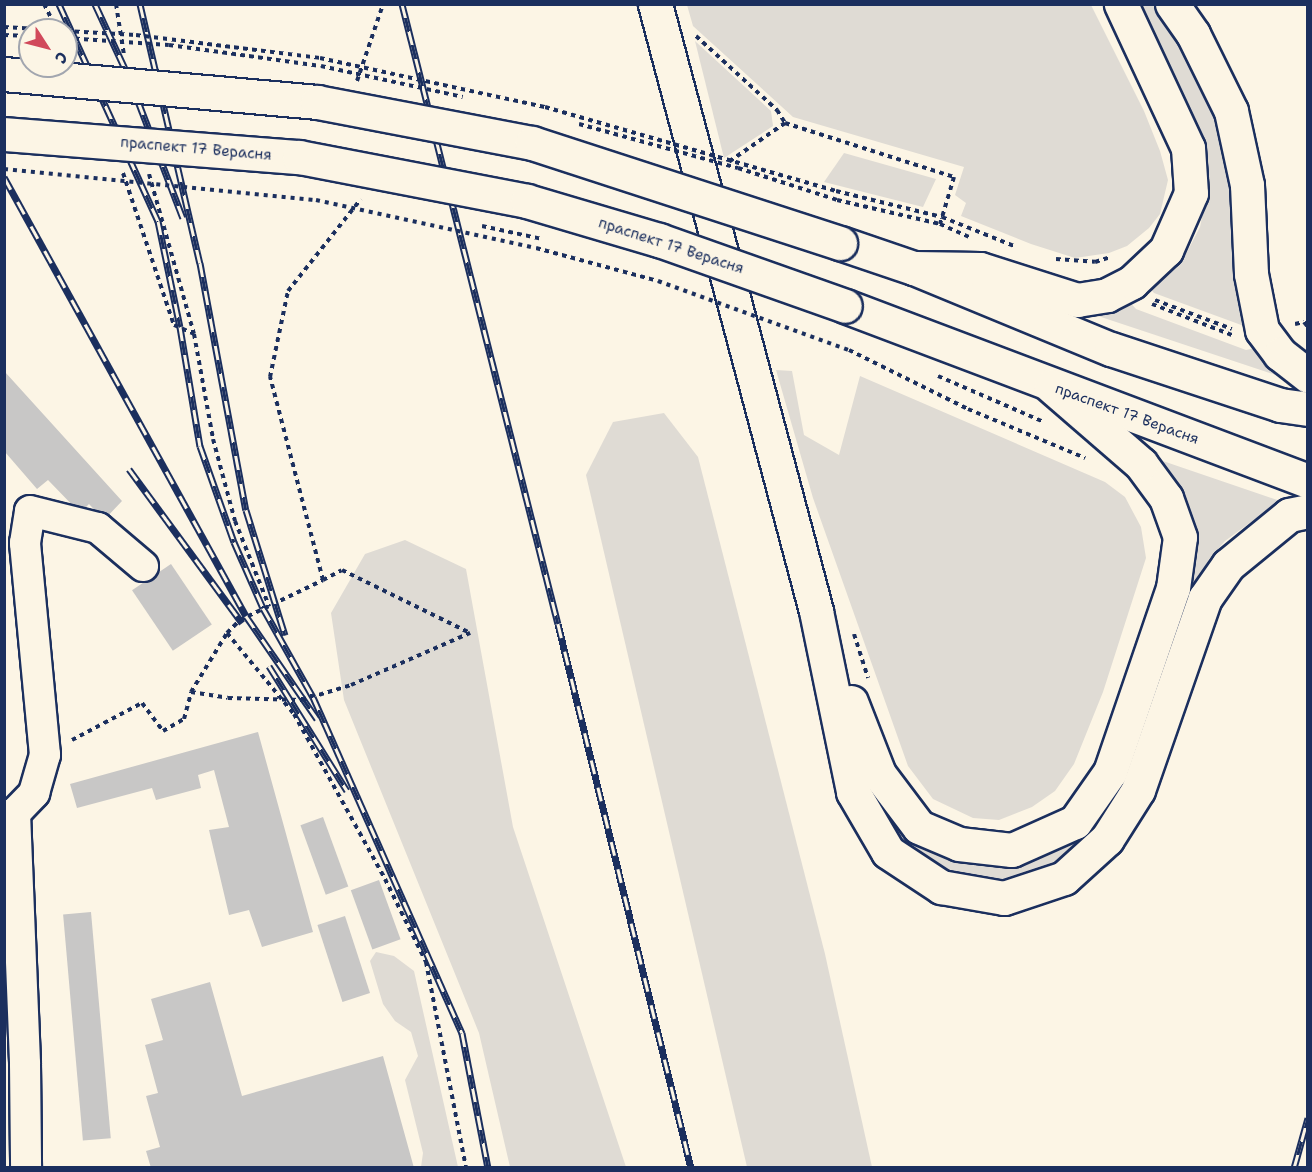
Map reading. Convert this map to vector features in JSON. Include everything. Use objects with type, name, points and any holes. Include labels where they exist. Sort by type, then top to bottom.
[{"type":"main road","points":[[655,4],[816,611],[853,792],[888,852],[941,887],[1004,898],[1064,878],[1107,839],[1138,790],[1205,598],[1228,565],[1289,515],[1308,511]]},
{"type":"main road","points":[[914,268],[980,269],[1077,300],[1107,295],[1132,282],[1166,250],[1191,193],[1188,148],[1121,4]]},
{"type":"main road","points":[[1172,4],[1193,34],[1231,111],[1247,185],[1251,274],[1262,330],[1280,354],[1308,376]]},
{"type":"main road","points":[[4,74],[316,102],[532,143],[914,268],[1111,349],[1280,405],[1308,409]]},
{"type":"main road","name":"праспект 17 Верасня","points":[[4,134],[299,157],[527,201],[659,240],[845,306],[1050,386],[1308,481]]},
{"type":"main road","points":[[816,611],[879,774],[919,827],[958,844],[1012,850],[1075,822],[1110,772],[1173,588],[1180,537],[1166,498],[1141,464],[1050,386]]},
{"type":"lane","points":[[26,1167],[26,1065],[10,815],[34,793],[45,755],[15,542],[30,511],[98,528],[142,566]]},
{"type":"path","points":[[44,4],[50,18]]},
{"type":"path","points":[[116,4],[126,64]]},
{"type":"path","points":[[355,86],[383,4]]},
{"type":"path","points":[[688,30],[777,110],[786,123],[954,177],[940,224]]},
{"type":"path","points":[[714,145],[720,168],[786,123]]},
{"type":"path","points":[[147,166],[194,334],[213,439],[235,521],[269,606]]},
{"type":"path","points":[[121,168],[174,325],[194,334]]},
{"type":"path","points":[[4,169],[315,200],[536,248],[658,281],[849,350],[968,409],[1092,461]]},
{"type":"path","points":[[322,580],[270,377],[288,291],[361,201],[361,189]]},
{"type":"path","points":[[836,191],[942,217],[1021,249]]},
{"type":"path","points":[[349,195],[372,200]]},
{"type":"path","points":[[475,224],[544,240]]},
{"type":"path","points":[[1053,258],[1095,262],[1114,255]]},
{"type":"path","points":[[1150,298],[1238,330]]},
{"type":"path","points":[[1146,302],[1236,337]]},
{"type":"path","points":[[757,307],[763,330]]},
{"type":"path","points":[[1288,324],[1304,322],[1308,327]]},
{"type":"path","points":[[935,375],[1055,427]]},
{"type":"path","points":[[45,755],[142,703],[163,731],[184,718],[190,692],[227,633],[240,620],[342,570],[470,633],[351,685],[302,700],[228,698],[190,692]]},
{"type":"path","points":[[851,626],[870,682]]},
{"type":"path","points":[[227,633],[284,698],[385,879],[426,962],[466,1167]]},
{"type":"shaded area","points":[[687,5],[1091,5],[1144,111],[1160,151],[1168,180],[1160,214],[1149,228],[1127,246],[1109,253],[1075,258],[1031,244],[961,216],[966,203],[955,195],[964,167],[793,117],[693,26]]},
{"type":"shaded area","points":[[1135,5],[1154,5],[1176,34],[1201,77],[1217,120],[1229,158],[1236,272],[1244,326],[1154,293],[1148,286],[1171,270],[1187,252],[1200,227],[1207,192],[1208,162],[1195,122]]},
{"type":"shaded area","points":[[695,41],[771,111],[773,126],[724,158]]},
{"type":"shaded area","points":[[844,153],[936,179],[923,207],[824,182]]},
{"type":"shaded area","points":[[1127,299],[1136,309],[1246,350],[1255,348],[1279,376],[1098,316],[1089,309]]},
{"type":"shaded area","points":[[776,370],[792,371],[804,435],[839,455],[860,376],[1105,482],[1125,497],[1141,527],[1146,558],[1103,692],[1074,764],[1055,791],[1032,807],[999,820],[973,818],[933,799],[908,766],[813,498]]},
{"type":"shaded area","points":[[664,413],[698,457],[825,954],[872,1167],[747,1167],[586,475],[613,422]]},
{"type":"shaded area","points":[[1157,459],[1286,503],[1255,519],[1225,541],[1209,559],[1195,586],[1185,583]]},
{"type":"shaded area","points":[[405,540],[466,569],[513,827],[626,1167],[510,1167],[479,1033],[344,700],[331,613],[365,554]]},
{"type":"shaded area","points":[[1180,598],[1190,601],[1124,790],[1095,834],[1045,872],[1011,882],[956,878],[900,847],[870,790],[889,818],[916,841],[1057,842]]},
{"type":"shaded area","points":[[376,952],[394,956],[414,971],[458,1167],[421,1167],[423,1153],[405,1080],[418,1056],[411,1032],[395,1021],[383,1004],[370,961]]},
{"type":"building","points":[[5,372],[122,501],[104,520],[89,504],[80,513],[48,480],[37,489],[5,452]]},
{"type":"building","points":[[171,564],[212,625],[173,651],[132,590]]},
{"type":"building","points":[[258,732],[313,932],[262,947],[249,910],[229,915],[209,830],[229,827],[214,770],[198,775],[201,788],[156,800],[152,788],[77,808],[70,784]]},
{"type":"building","points":[[323,817],[348,887],[326,895],[300,825]]},
{"type":"building","points":[[379,880],[401,939],[372,949],[351,890]]},
{"type":"building","points":[[91,912],[111,1138],[83,1141],[63,914]]},
{"type":"building","points":[[345,916],[370,993],[342,1002],[317,925]]},
{"type":"building","points":[[210,982],[242,1096],[383,1056],[414,1168],[151,1168],[146,1151],[160,1147],[146,1096],[158,1093],[145,1045],[163,1040],[151,999]]},
{"type":"railway","points":[[59,4],[158,221],[180,327],[200,446],[234,542],[263,608],[313,697],[462,1033],[488,1168]]},
{"type":"railway","points":[[95,4],[128,75],[183,218]]},
{"type":"railway","points":[[140,4],[200,263],[246,510],[285,635]]},
{"type":"railway","points":[[402,4],[558,624],[691,1168]]},
{"type":"railway","points":[[4,177],[246,616],[317,719]]},
{"type":"railway","points":[[129,469],[242,623]]},
{"type":"railway","points":[[269,666],[347,791]]},
{"type":"railway","points":[[1294,1168],[1308,1118]]}]
